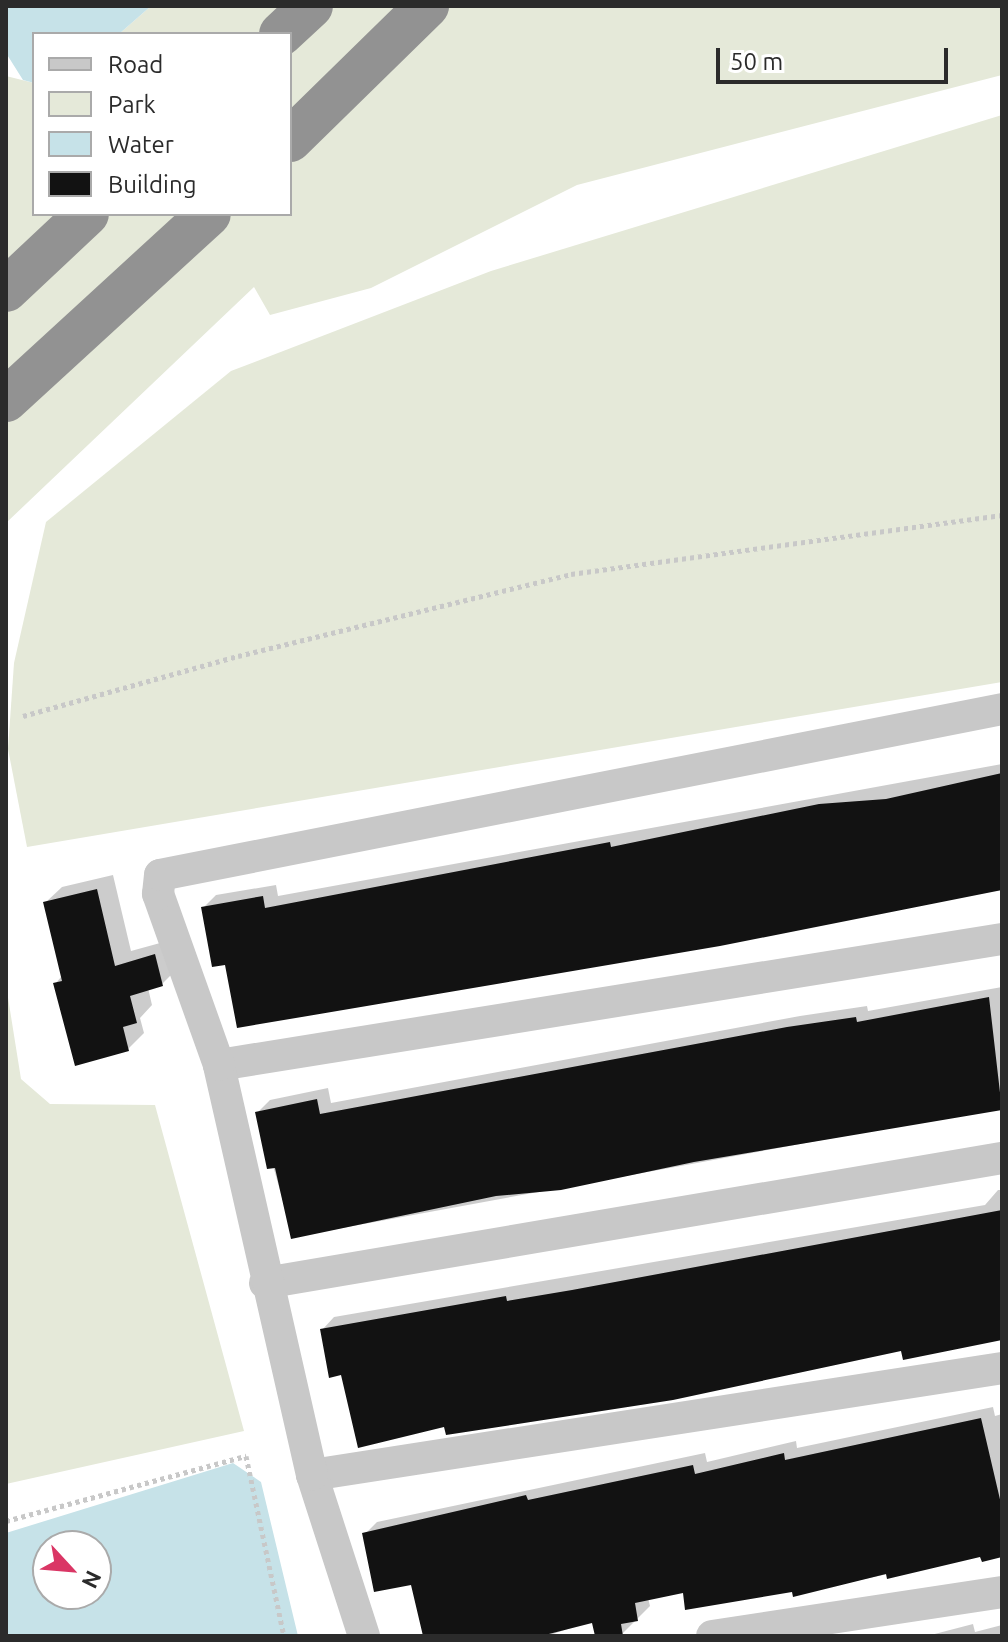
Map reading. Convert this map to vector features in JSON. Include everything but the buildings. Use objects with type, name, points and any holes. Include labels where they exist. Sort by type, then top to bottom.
[{"type":"highway","points":[[283,32],[311,6]]},
{"type":"highway","points":[[292,138],[427,6]]},
{"type":"highway","points":[[6,290],[85,216]]},
{"type":"highway","points":[[6,400],[207,216]]},
{"type":"street","points":[[364,1636],[312,1475],[265,1283],[219,1065],[158,894],[158,880],[166,872],[1002,709]]},
{"type":"street","points":[[219,1065],[1002,939]]},
{"type":"street","points":[[265,1283],[1002,1158]]},
{"type":"street","points":[[312,1475],[1002,1368]]},
{"type":"street","points":[[712,1636],[1002,1592]]},
{"type":"path","points":[[23,716],[238,656],[571,574],[1002,515]]},
{"type":"path","points":[[6,1521],[246,1456],[284,1636]]},
{"type":"green space","points":[[151,6],[1002,6],[1002,75],[577,185],[371,288],[270,315],[254,287],[6,523],[6,76],[32,82],[32,216],[292,216],[292,32],[121,32]]},
{"type":"green space","points":[[1002,115],[1002,682],[27,847],[8,749],[14,663],[46,522],[231,371],[491,271]]},
{"type":"green space","points":[[6,985],[21,1079],[50,1104],[155,1105],[244,1431],[6,1484]]},
{"type":"water","points":[[6,6],[151,6],[121,32],[32,32],[32,82],[23,80],[6,53]]},
{"type":"water","points":[[233,1463],[261,1482],[298,1636],[6,1636],[6,1533]]}]
